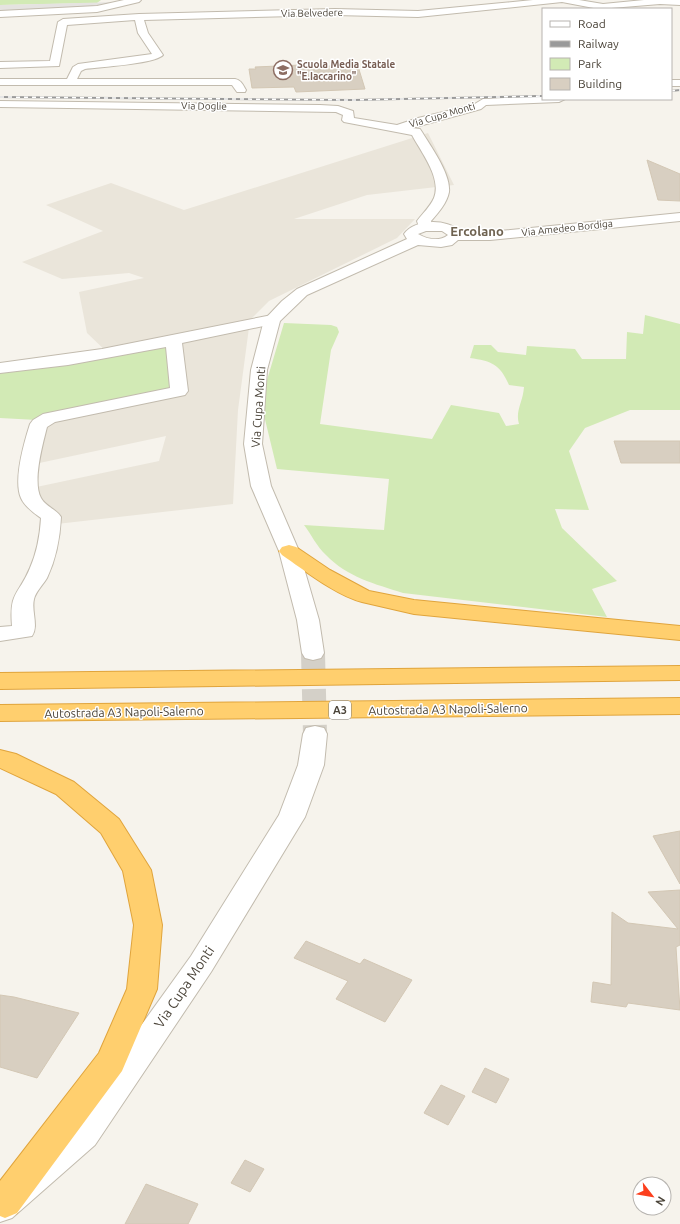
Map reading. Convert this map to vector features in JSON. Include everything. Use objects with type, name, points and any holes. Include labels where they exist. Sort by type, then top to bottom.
[{"type":"highway","points":[[289,551],[323,574],[362,596],[414,607],[680,633]]},
{"type":"highway","points":[[0,681],[680,673]]},
{"type":"highway","name":"Autostrada A3 Napoli-Salerno","points":[[0,713],[680,706]]},
{"type":"highway","points":[[0,759],[7,760],[65,788],[110,826],[137,870],[148,925],[142,989],[111,1061],[2,1204]]},
{"type":"street","points":[[0,14],[97,8],[136,0]]},
{"type":"street","name":"Via Belvedere","points":[[0,65],[55,64],[63,22],[139,17],[335,12],[418,14],[562,0],[603,8],[660,1],[680,2]]},
{"type":"street","points":[[0,23],[17,13]]},
{"type":"street","points":[[71,81],[77,69],[88,65],[150,58],[158,55],[143,33],[139,17]]},
{"type":"street","points":[[0,68],[77,69],[111,66],[158,66]]},
{"type":"street","points":[[183,81],[186,69]]},
{"type":"street","points":[[0,82],[234,82],[241,90]]},
{"type":"street","name":"Via Cupa Monti","points":[[400,128],[422,120],[477,107],[483,102],[542,100]]},
{"type":"street","name":"Via Doglie","points":[[0,104],[320,108],[348,113],[348,120],[400,128]]},
{"type":"street","name":"Via Cupa Monti","points":[[313,653],[308,620],[289,551],[261,486],[253,444],[258,370],[272,320],[287,304],[302,292],[421,234],[424,222],[438,202],[442,192],[442,182],[416,132],[400,128]]},
{"type":"street","name":"Via Amedeo Bordiga","points":[[421,234],[425,242],[441,243],[448,241],[454,236],[490,236],[680,217]]},
{"type":"street","points":[[0,368],[40,365],[272,320]]},
{"type":"street","points":[[0,634],[24,631],[22,608],[25,595],[43,561],[50,537],[51,517],[34,503],[30,496],[29,486],[30,468],[39,424],[50,418],[179,391],[174,340]]},
{"type":"street","name":"Via Cupa Monti","points":[[2,1204],[83,1134],[201,964],[292,817],[311,765],[314,734]]},
{"type":"shaded area","points":[[118,2],[84,8],[0,12],[0,5]]},
{"type":"shaded area","points":[[428,133],[454,185],[367,195],[294,219],[415,219],[397,238],[269,301],[250,320],[238,410],[233,504],[48,525],[27,489],[159,461],[166,436],[30,465],[37,420],[109,354],[87,333],[79,292],[144,278],[129,273],[62,279],[22,262],[103,231],[46,205],[111,183],[184,210]]},
{"type":"green space","points":[[0,0],[101,0],[97,3],[0,5]]},
{"type":"green space","points":[[645,315],[680,324],[680,410],[630,410],[585,428],[569,451],[589,510],[555,509],[562,528],[617,581],[592,589],[607,617],[403,593],[362,579],[334,563],[323,552],[304,525],[384,530],[389,479],[277,469],[262,407],[267,380],[284,323],[331,325],[337,327],[339,332],[331,350],[320,424],[432,439],[451,405],[499,413],[506,426],[519,424],[518,415],[524,387],[509,385],[502,372],[489,362],[470,358],[474,345],[491,345],[498,352],[526,355],[527,346],[575,349],[582,359],[626,359],[627,332],[643,334]]},
{"type":"green space","points":[[170,346],[170,389],[37,420],[0,418],[0,372]]},
{"type":"building","points":[[357,63],[365,89],[296,92],[294,87],[252,88],[249,69],[256,69],[255,67],[301,65],[302,67],[332,66],[333,64]]},
{"type":"building","points":[[647,160],[680,174],[680,201],[658,200]]},
{"type":"building","points":[[614,441],[680,441],[680,463],[621,463]]},
{"type":"building","points":[[680,831],[680,884],[653,836]]},
{"type":"building","points":[[680,890],[680,945],[676,947],[680,1010],[628,1003],[626,1007],[591,1002],[593,982],[611,985],[612,912],[628,923],[678,929],[648,892]]},
{"type":"building","points":[[306,941],[360,964],[364,959],[412,980],[385,1022],[336,999],[348,981],[294,958]]},
{"type":"building","points":[[0,995],[79,1013],[37,1078],[0,1067]]},
{"type":"building","points":[[485,1068],[509,1079],[496,1103],[472,1092]]},
{"type":"building","points":[[441,1085],[465,1096],[448,1125],[424,1113]]},
{"type":"building","points":[[245,1160],[264,1169],[250,1192],[231,1183]]},
{"type":"building","points":[[146,1184],[198,1204],[188,1224],[125,1224]]},
{"type":"tunnel","points":[[313,653],[315,734]]},
{"type":"railway","points":[[672,91],[680,90]]},
{"type":"railway","points":[[0,97],[353,100],[542,96]]},
{"type":"place","name":"Scuola Media Statale \"E.Iaccarino\"","points":[[283,70]]},
{"type":"district","name":"Ercolano","points":[[477,231]]}]
